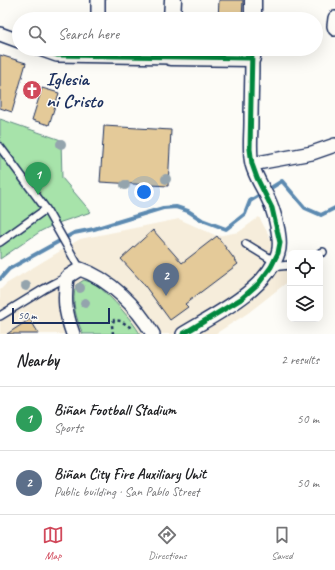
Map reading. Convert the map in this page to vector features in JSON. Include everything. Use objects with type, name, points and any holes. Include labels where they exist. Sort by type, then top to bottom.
[{"type":"street","points":[[98,0],[98,12]]},
{"type":"street","points":[[172,12],[173,0]]},
{"type":"street","points":[[253,0],[253,12]]},
{"type":"street","points":[[335,18],[335,29]]},
{"type":"street","points":[[0,34],[12,38]]},
{"type":"street","points":[[183,334],[241,299],[259,283],[273,264],[278,253],[280,242],[272,208],[257,178],[252,164],[250,149],[252,56]]},
{"type":"street","points":[[252,164],[312,153],[335,145]]},
{"type":"street","points":[[73,334],[67,317],[65,294],[67,276],[80,269],[89,272],[110,285],[132,306],[153,334]]},
{"type":"lane","points":[[0,147],[46,210],[80,269]]},
{"type":"lane","points":[[0,242],[46,210]]},
{"type":"lane","points":[[246,244],[273,264],[287,265]]},
{"type":"lane","points":[[0,316],[67,276]]},
{"type":"path","points":[[113,334],[112,325],[114,320],[122,320],[134,331]]},
{"type":"shaded area","points":[[259,217],[287,268],[287,282],[248,313],[215,334],[0,334],[0,290],[6,284],[80,239],[179,219],[217,236],[239,232]]},
{"type":"green space","points":[[0,119],[61,140],[62,178],[91,212],[55,224],[41,231],[0,259]]},
{"type":"green space","points":[[84,280],[93,283],[105,292],[137,328],[140,334],[83,334],[76,316],[74,298],[76,285]]},
{"type":"building","points":[[219,0],[243,0],[242,12],[218,12]]},
{"type":"building","points":[[0,55],[26,63],[12,112],[0,108]]},
{"type":"building","points":[[42,88],[59,93],[49,125],[32,120]]},
{"type":"building","points":[[104,126],[171,130],[168,186],[100,182]]},
{"type":"building","points":[[153,230],[182,263],[217,236],[238,264],[185,304],[188,307],[170,320],[142,282],[121,259]]},
{"type":"building","points":[[30,319],[39,334],[7,334]]},
{"type":"waterway","points":[[0,279],[9,269],[74,233],[94,229],[163,208],[176,207],[188,211],[202,220],[226,229],[245,214],[250,201],[282,181],[305,208],[321,215],[335,208]]},
{"type":"cycle path","points":[[122,56],[252,58]]},
{"type":"cycle path","points":[[183,334],[241,299],[259,283],[271,267],[278,253],[280,243],[272,208],[257,178],[252,164],[250,149],[252,56]]},
{"type":"place","name":"Iglesia ni Cristo","points":[[32,90]]},
{"type":"place","name":"Biñan Football Stadium","points":[[38,195]]},
{"type":"place","name":"Biñan City Fire Auxiliary Unit","points":[[166,296]]}]
